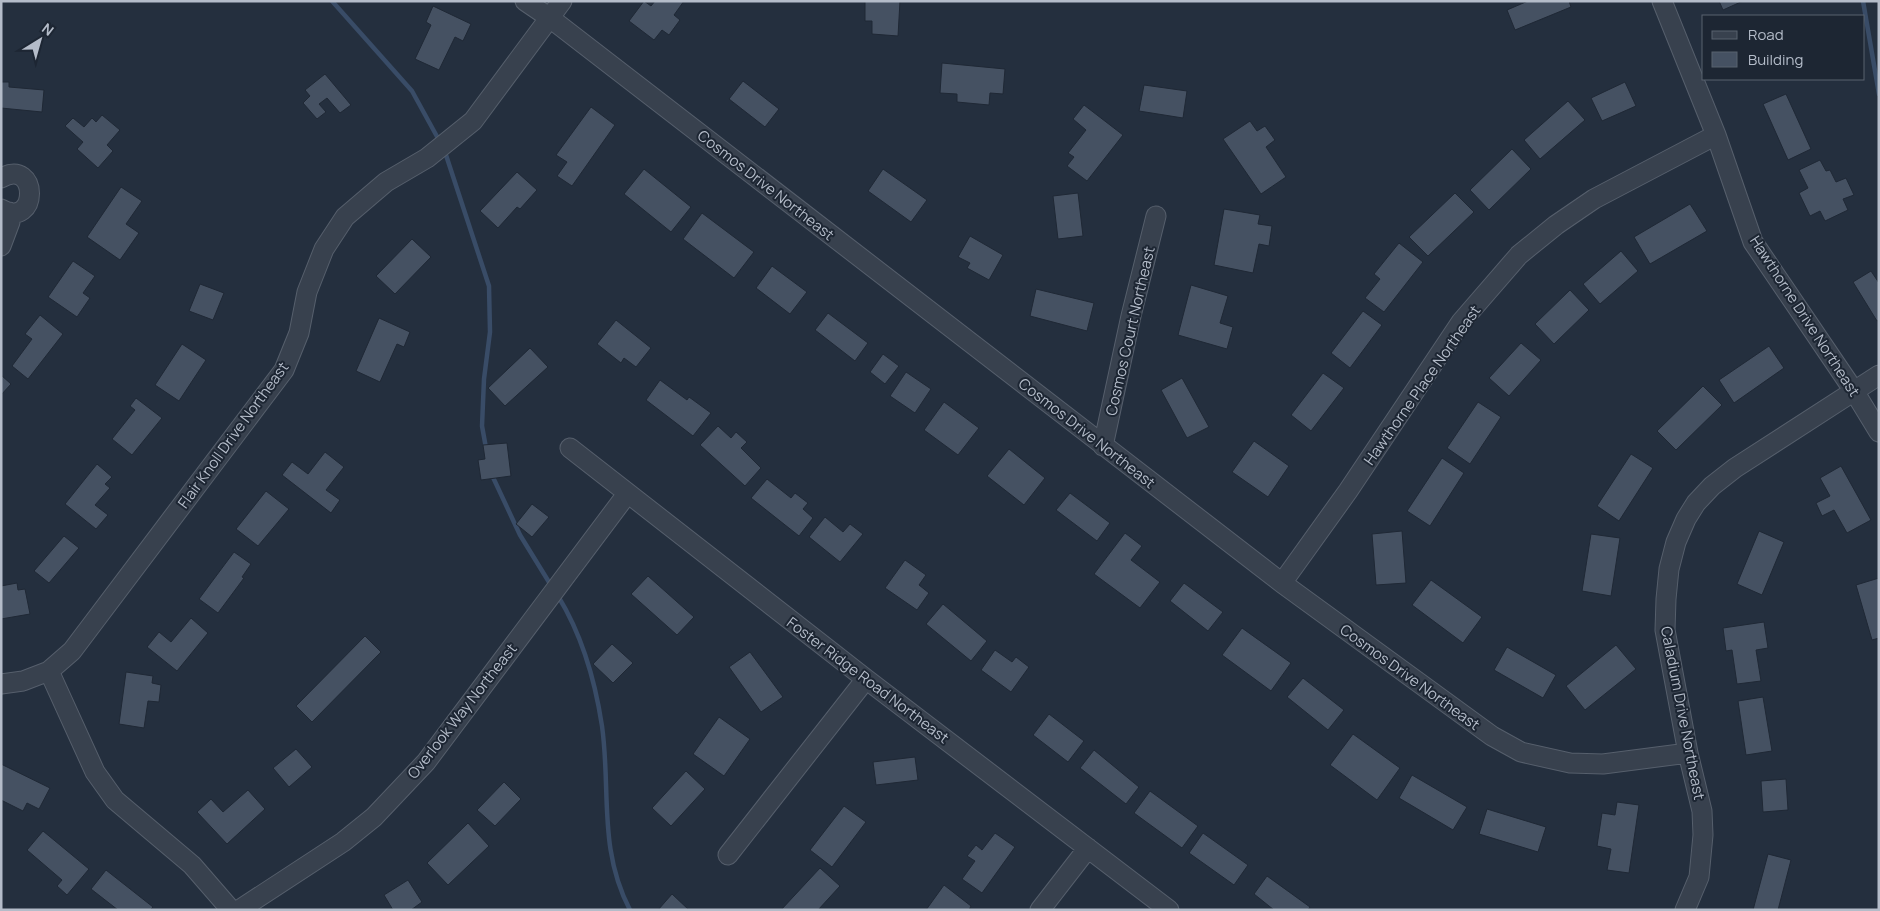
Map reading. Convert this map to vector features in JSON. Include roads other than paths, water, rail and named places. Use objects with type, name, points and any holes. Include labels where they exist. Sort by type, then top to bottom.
[{"type":"street","name":"Cosmos Drive Northeast","points":[[525,1],[550,18],[1282,583],[1492,736],[1521,752],[1570,763],[1603,764],[1688,753]]},
{"type":"street","name":"Flair Knoll Drive Northeast","points":[[1,684],[23,681],[49,671],[72,651],[284,370],[299,334],[307,292],[317,266],[324,249],[345,217],[386,182],[428,158],[473,121],[562,1]]},
{"type":"street","name":"Hawthorne Drive Northeast","points":[[1662,1],[1716,135],[1753,242],[1854,391],[1879,432]]},
{"type":"street","name":"Hawthorne Place Northeast","points":[[1282,583],[1348,492],[1461,322],[1519,255],[1556,224],[1594,199],[1716,135]]},
{"type":"street","points":[[1,178],[15,175],[26,181],[31,193],[27,205],[16,212],[5,211],[10,222],[1,246]]},
{"type":"street","name":"Cosmos Court Northeast","points":[[1104,446],[1131,316],[1156,216]]},
{"type":"street","name":"Caladium Drive Northeast","points":[[1685,910],[1699,877],[1703,835],[1702,811],[1688,753],[1665,630],[1669,570],[1676,542],[1686,519],[1701,498],[1735,468],[1879,375]]},
{"type":"street","name":"Foster Ridge Road Northeast","points":[[570,448],[866,679],[1169,910]]},
{"type":"street","name":"Overlook Way Northeast","points":[[239,910],[343,842],[374,817],[426,762],[627,494]]},
{"type":"street","points":[[49,671],[95,772],[115,800],[192,865],[231,910]]},
{"type":"street","points":[[728,855],[866,679]]},
{"type":"street","points":[[1040,910],[1088,848]]},
{"type":"waterway","points":[[332,1],[412,91],[440,142]]},
{"type":"waterway","points":[[1863,1],[1879,94]]},
{"type":"waterway","points":[[444,149],[489,286],[490,332],[484,379],[482,426],[486,448]]},
{"type":"waterway","points":[[491,473],[520,535],[552,587]]},
{"type":"waterway","points":[[558,596],[581,642],[596,692],[602,726],[609,842],[613,865],[630,910]]}]
